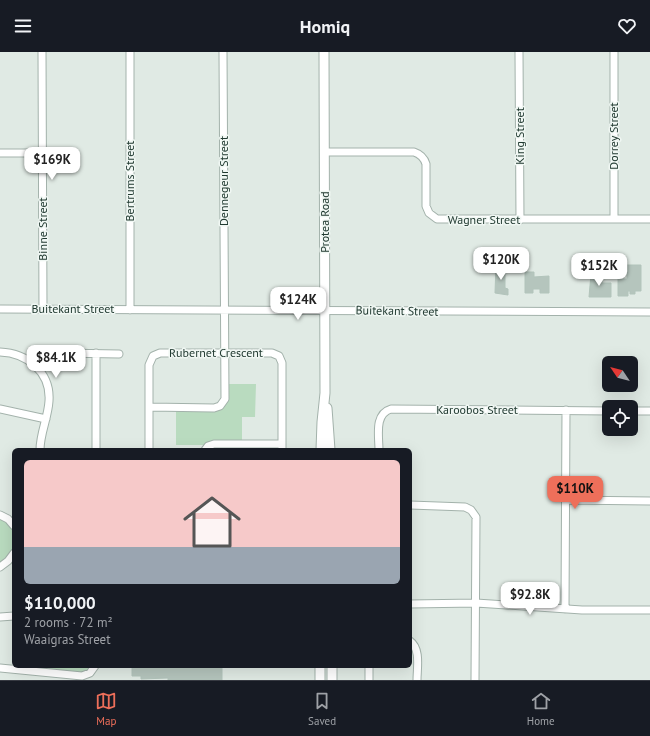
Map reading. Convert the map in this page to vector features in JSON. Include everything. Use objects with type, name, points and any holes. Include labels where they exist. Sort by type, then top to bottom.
[{"type":"street","name":"Binne Street","points":[[42,52],[43,309]]},
{"type":"street","name":"Bertrums Street","points":[[130,52],[130,310]]},
{"type":"street","name":"Dennegeur Street","points":[[150,407],[214,408],[223,403],[225,396],[224,52]]},
{"type":"street","name":"Protea Road","points":[[321,448],[325,393],[324,52]]},
{"type":"street","name":"King Street","points":[[519,52],[520,220]]},
{"type":"street","name":"Dorrey Street","points":[[614,52],[614,219]]},
{"type":"street","name":"Wagner Street","points":[[324,152],[418,153],[426,164],[426,206],[429,214],[442,220],[650,219]]},
{"type":"street","points":[[0,153],[43,153]]},
{"type":"street","name":"Buitekant Street","points":[[0,309],[650,312]]},
{"type":"street","points":[[0,352],[10,353],[28,360],[40,370],[46,380],[49,389],[50,401],[40,448]]},
{"type":"street","points":[[40,370],[61,353],[119,354]]},
{"type":"street","name":"Rubernet Crescent","points":[[149,448],[149,365],[150,360],[156,354],[272,353],[276,354],[281,359],[282,363],[282,447]]},
{"type":"street","points":[[96,354],[96,448]]},
{"type":"street","name":"Protea Road","points":[[325,393],[329,423],[330,448]]},
{"type":"street","points":[[0,409],[46,419]]},
{"type":"street","name":"Karoobos Street","points":[[379,448],[380,420],[386,411],[391,409],[602,411]]},
{"type":"street","points":[[565,609],[566,410]]},
{"type":"street","points":[[638,411],[650,411]]},
{"type":"street","points":[[206,448],[214,444],[282,447]]},
{"type":"street","points":[[566,500],[650,501]]},
{"type":"street","points":[[412,505],[464,506],[474,512],[476,519],[476,680]]},
{"type":"street","points":[[0,515],[8,519],[12,524]]},
{"type":"street","points":[[0,567],[12,556]]},
{"type":"street","points":[[412,604],[476,603],[565,609],[650,610]]},
{"type":"street","points":[[0,617],[12,616]]},
{"type":"street","points":[[412,642],[417,649],[417,680]]},
{"type":"street","points":[[0,668],[40,669],[82,676],[90,673],[94,668]]},
{"type":"street","points":[[320,668],[320,680]]},
{"type":"street","points":[[332,668],[332,680]]},
{"type":"street","points":[[369,668],[369,680]]},
{"type":"green space","points":[[228,384],[256,384],[255,417],[242,417],[242,441],[205,445],[176,445],[176,411],[217,410]]},
{"type":"green space","points":[[0,518],[7,523],[12,530],[12,549],[6,558],[0,563]]},
{"type":"green space","points":[[49,668],[91,668],[84,673],[50,670]]},
{"type":"building","points":[[496,265],[505,266],[505,288],[508,289],[508,295],[495,293]]},
{"type":"building","points":[[627,265],[641,265],[641,291],[635,291],[635,294],[630,294],[630,291],[628,291],[628,296],[618,296],[618,279],[627,279]]},
{"type":"building","points":[[525,272],[534,272],[534,277],[549,276],[549,293],[540,293],[540,289],[533,289],[533,293],[525,293]]},
{"type":"building","points":[[601,273],[602,283],[611,283],[611,297],[589,297],[591,274]]},
{"type":"building","points":[[132,668],[222,668],[222,680],[168,680],[168,678],[141,679],[141,676],[132,676]]}]
